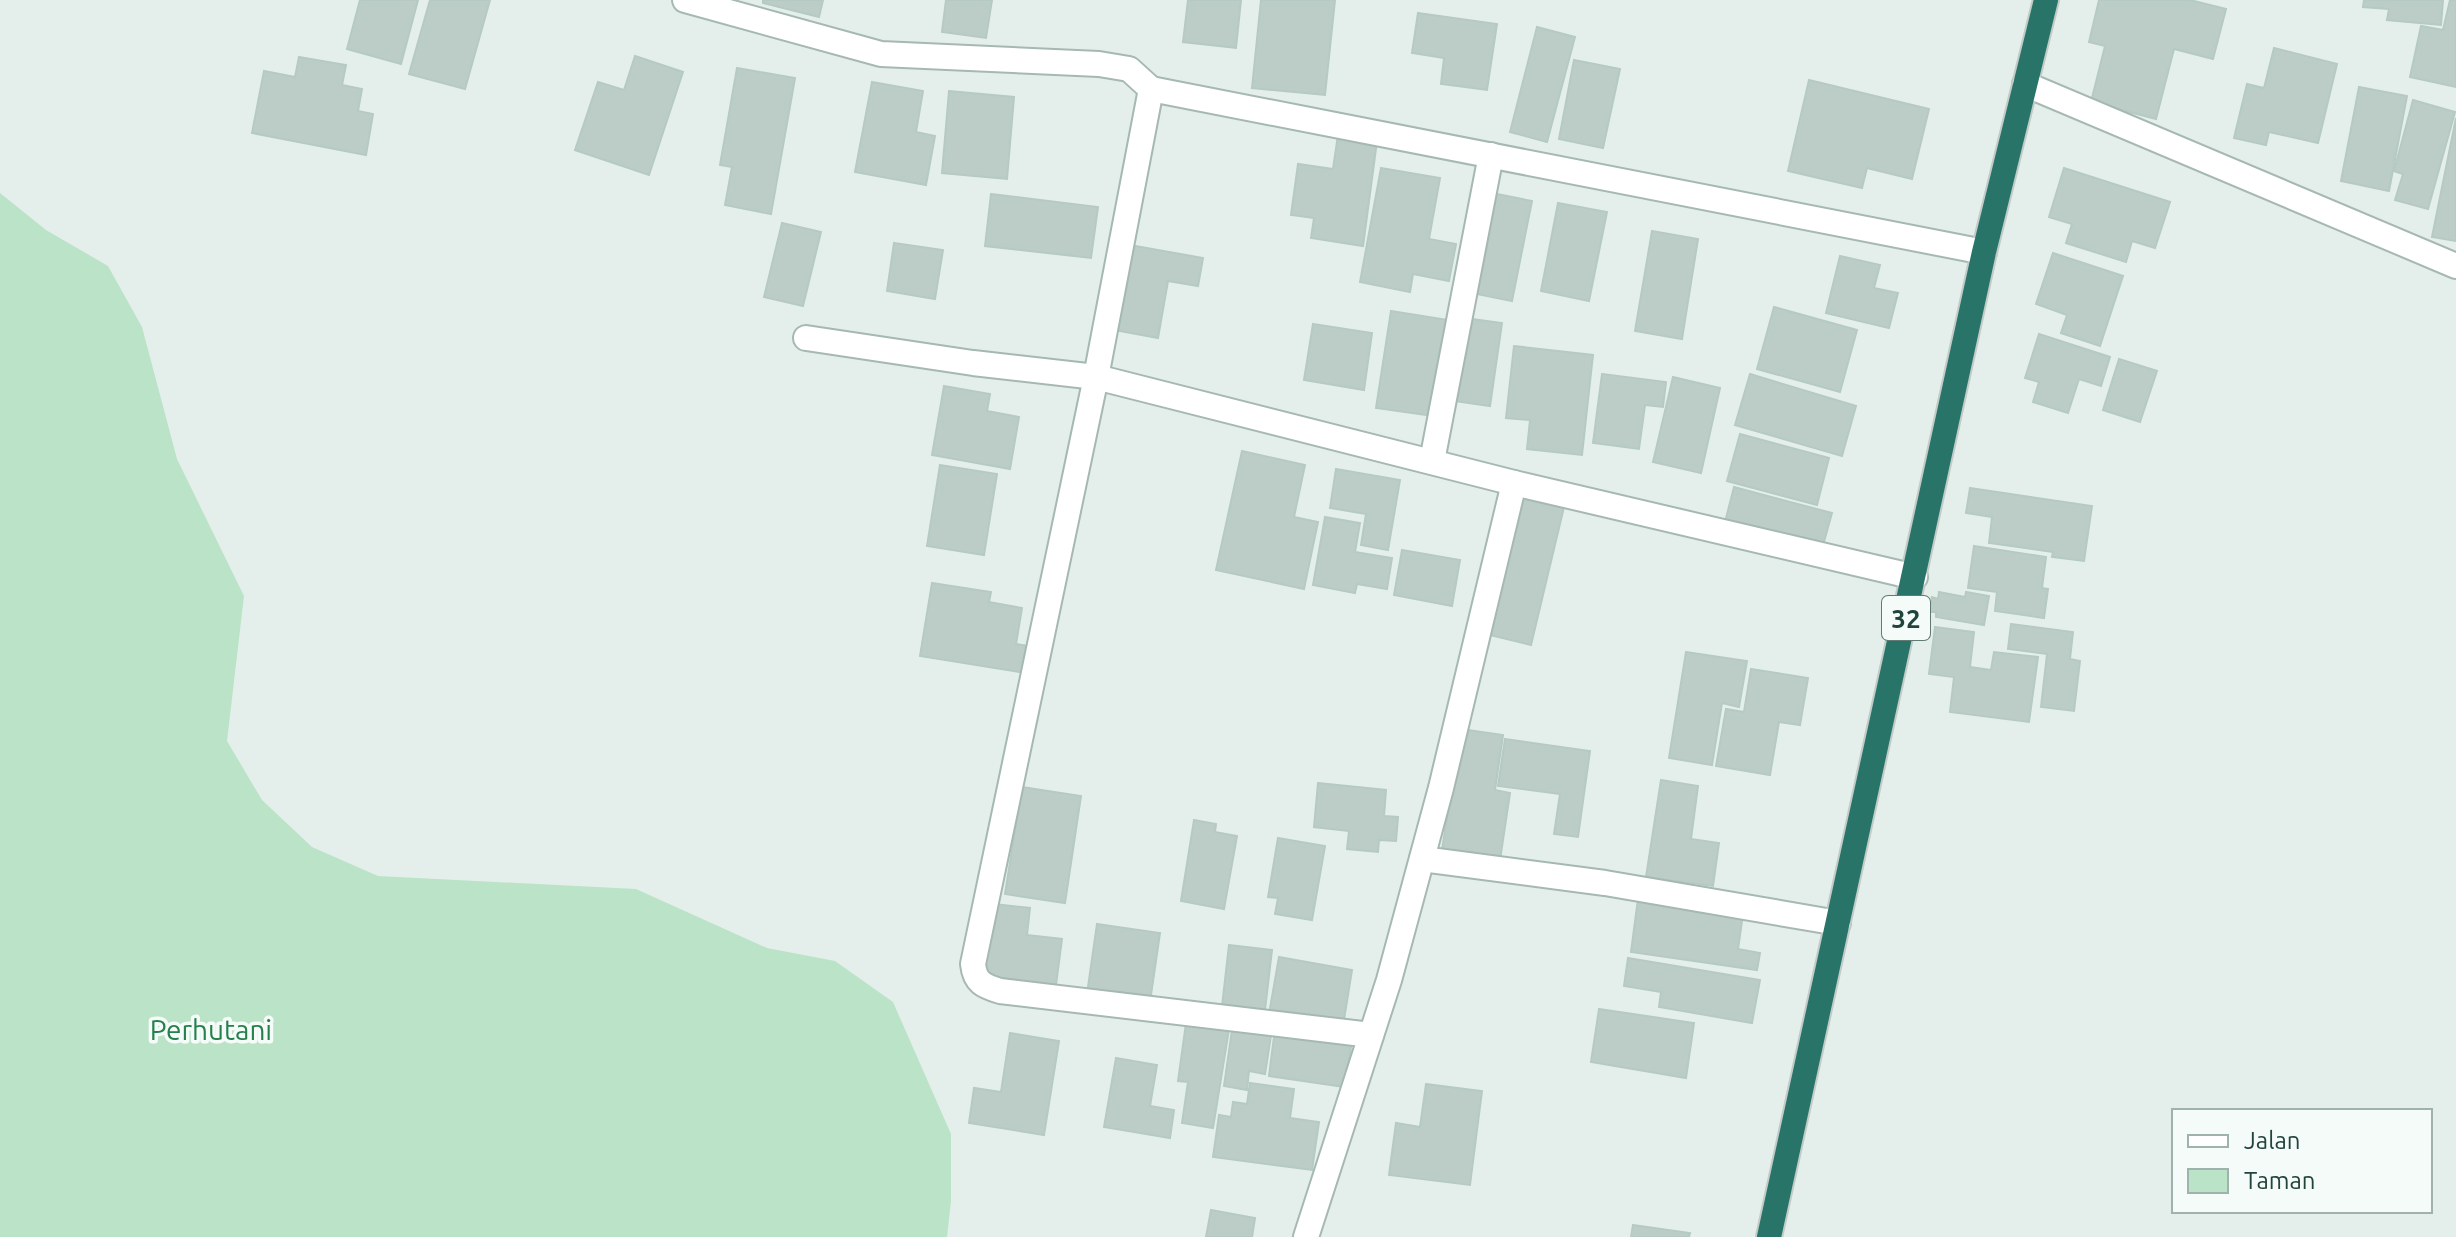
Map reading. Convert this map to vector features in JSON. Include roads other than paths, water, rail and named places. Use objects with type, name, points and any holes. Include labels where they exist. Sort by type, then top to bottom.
[{"type":"highway","name":"32","points":[[1769,1237],[1984,252],[2046,0]]},
{"type":"street","points":[[685,0],[881,54],[1099,64],[1129,69],[1151,89],[1984,252]]},
{"type":"street","points":[[2025,84],[2456,266]]},
{"type":"street","points":[[1151,89],[1096,377],[973,964],[974,975],[981,985],[1000,991],[1371,1035]]},
{"type":"street","points":[[1432,461],[1491,155]]},
{"type":"street","points":[[806,338],[973,363],[1096,377],[1514,483],[1915,577]]},
{"type":"street","points":[[1306,1237],[1389,980],[1422,859],[1514,483]]},
{"type":"street","points":[[1422,859],[1605,883],[1838,923]]},
{"type":"park label","name":"Perhutani","points":[[211,1029]]}]
